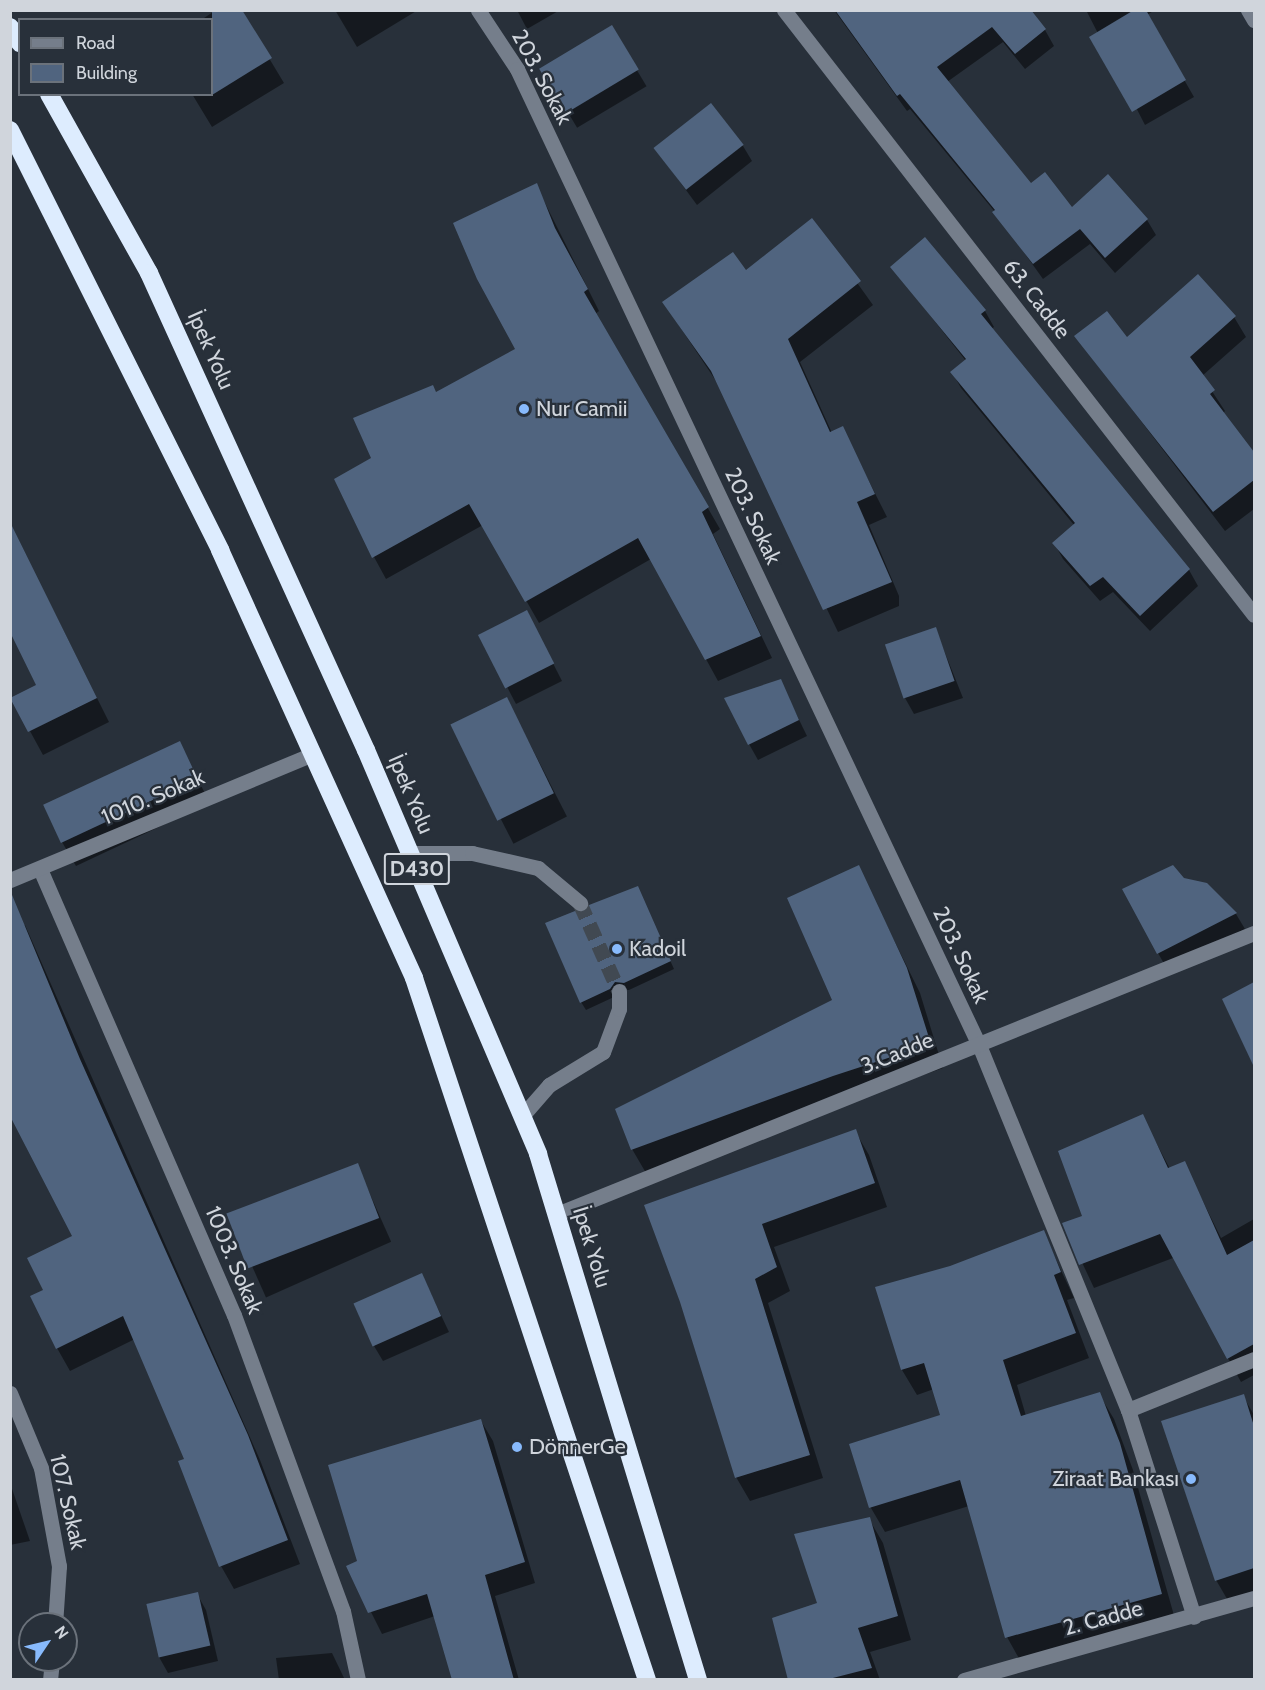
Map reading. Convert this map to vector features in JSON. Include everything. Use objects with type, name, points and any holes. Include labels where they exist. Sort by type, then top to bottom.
[{"type":"highway","points":[[10,27],[18,40]]},
{"type":"highway","name":"İpek Yolu","points":[[50,96],[149,273],[410,853],[522,1116],[557,1214],[698,1680]]},
{"type":"highway","name":"D430","points":[[10,130],[220,550],[414,978],[647,1680]]},
{"type":"street","name":"203. Sokak","points":[[478,10],[517,69],[979,1045],[1128,1410],[1194,1617]]},
{"type":"street","name":"63. Cadde","points":[[783,10],[1254,615]]},
{"type":"street","points":[[1248,10],[1254,20]]},
{"type":"street","name":"1010. Sokak","points":[[10,880],[312,754]]},
{"type":"street","points":[[410,853],[472,853],[538,868],[580,903]]},
{"type":"street","name":"1003. Sokak","points":[[40,869],[234,1315],[343,1611],[358,1680]]},
{"type":"street","name":"3.Cadde","points":[[557,1214],[1254,933]]},
{"type":"street","points":[[522,1116],[549,1085],[603,1052],[619,1009],[619,991]]},
{"type":"street","points":[[1128,1410],[1254,1359]]},
{"type":"street","name":"107. Sokak","points":[[10,1393],[43,1479],[59,1566],[56,1612]]},
{"type":"street","name":"2. Cadde","points":[[964,1680],[1254,1599]]},
{"type":"building","points":[[212,10],[242,10],[272,58],[213,94],[213,18]]},
{"type":"building","points":[[835,10],[1031,10],[1046,29],[1015,54],[992,27],[937,67],[1031,183],[1045,172],[1072,207],[1108,174],[1148,219],[1105,258],[1080,229],[1033,264],[992,212],[995,210],[900,94],[897,96]]},
{"type":"building","points":[[1134,10],[1146,10],[1186,80],[1132,112],[1089,37]]},
{"type":"building","points":[[612,25],[639,70],[566,113],[539,69]]},
{"type":"building","points":[[711,103],[744,145],[686,190],[653,148]]},
{"type":"building","points":[[537,183],[555,228],[588,289],[584,292],[709,507],[702,512],[761,636],[705,660],[638,538],[525,602],[469,504],[372,558],[334,479],[371,458],[353,418],[433,385],[436,392],[515,349],[477,279],[453,223]]},
{"type":"building","points":[[812,218],[861,281],[788,339],[830,432],[843,426],[875,494],[857,502],[892,582],[823,610],[711,371],[662,302],[733,252],[746,270]]},
{"type":"building","points":[[925,237],[986,310],[981,314],[1190,569],[1140,616],[1103,577],[1090,586],[1052,543],[1075,523],[950,372],[966,359],[890,267]]},
{"type":"building","points":[[1198,274],[1236,316],[1190,357],[1215,390],[1210,394],[1254,452],[1254,480],[1213,512],[1074,336],[1107,311],[1127,337]]},
{"type":"building","points":[[10,522],[97,698],[28,732],[10,698],[36,685],[10,632]]},
{"type":"building","points":[[527,610],[554,663],[505,688],[478,635]]},
{"type":"building","points":[[936,627],[955,681],[903,698],[885,645]]},
{"type":"building","points":[[781,679],[799,720],[748,745],[724,698]]},
{"type":"building","points":[[507,697],[554,793],[497,821],[450,725]]},
{"type":"building","points":[[180,741],[198,779],[61,843],[43,805]]},
{"type":"building","points":[[859,865],[907,968],[931,1044],[833,1076],[631,1150],[615,1109],[832,1000],[787,898]]},
{"type":"building","points":[[1173,865],[1184,878],[1207,883],[1237,913],[1157,954],[1122,889]]},
{"type":"building","points":[[638,886],[671,961],[624,983],[615,982],[610,989],[580,1003],[545,923],[575,911],[584,912],[589,905]]},
{"type":"building","points":[[10,890],[80,1059],[248,1435],[288,1540],[219,1567],[178,1461],[184,1459],[123,1316],[56,1349],[30,1296],[43,1290],[27,1258],[72,1236],[10,1116]]},
{"type":"building","points":[[1254,982],[1254,1067],[1222,999]]},
{"type":"building","points":[[1143,1114],[1168,1168],[1185,1161],[1227,1255],[1254,1240],[1254,1344],[1227,1359],[1160,1234],[1079,1265],[1062,1223],[1082,1216],[1058,1151]]},
{"type":"building","points":[[856,1129],[875,1183],[762,1224],[777,1267],[755,1279],[810,1455],[735,1478],[680,1302],[644,1205]]},
{"type":"building","points":[[358,1163],[379,1218],[248,1269],[226,1214]]},
{"type":"building","points":[[1044,1230],[1061,1272],[1054,1275],[1076,1333],[1003,1360],[1021,1416],[1100,1392],[1120,1443],[1162,1594],[1005,1638],[960,1480],[869,1508],[849,1444],[940,1415],[924,1363],[901,1370],[875,1287],[950,1266]]},
{"type":"building","points":[[422,1273],[441,1316],[373,1346],[353,1304]]},
{"type":"building","points":[[1244,1394],[1254,1426],[1254,1568],[1215,1581],[1161,1421]]},
{"type":"building","points":[[481,1419],[525,1562],[485,1575],[514,1680],[452,1680],[427,1594],[368,1613],[346,1566],[357,1561],[328,1465]]},
{"type":"building","points":[[870,1517],[898,1616],[858,1628],[872,1668],[825,1680],[788,1680],[772,1618],[817,1603],[794,1534]]},
{"type":"building","points":[[198,1592],[210,1646],[159,1658],[146,1604]]},
{"type":"tunnel","points":[[580,903],[619,991]]},
{"type":"place","name":"Nur Camii","points":[[524,409]]},
{"type":"place","name":"Kadoil","points":[[617,949]]},
{"type":"place","name":"DönnerGe","points":[[517,1447]]},
{"type":"place","name":"Ziraat Bankası","points":[[1191,1479]]}]
